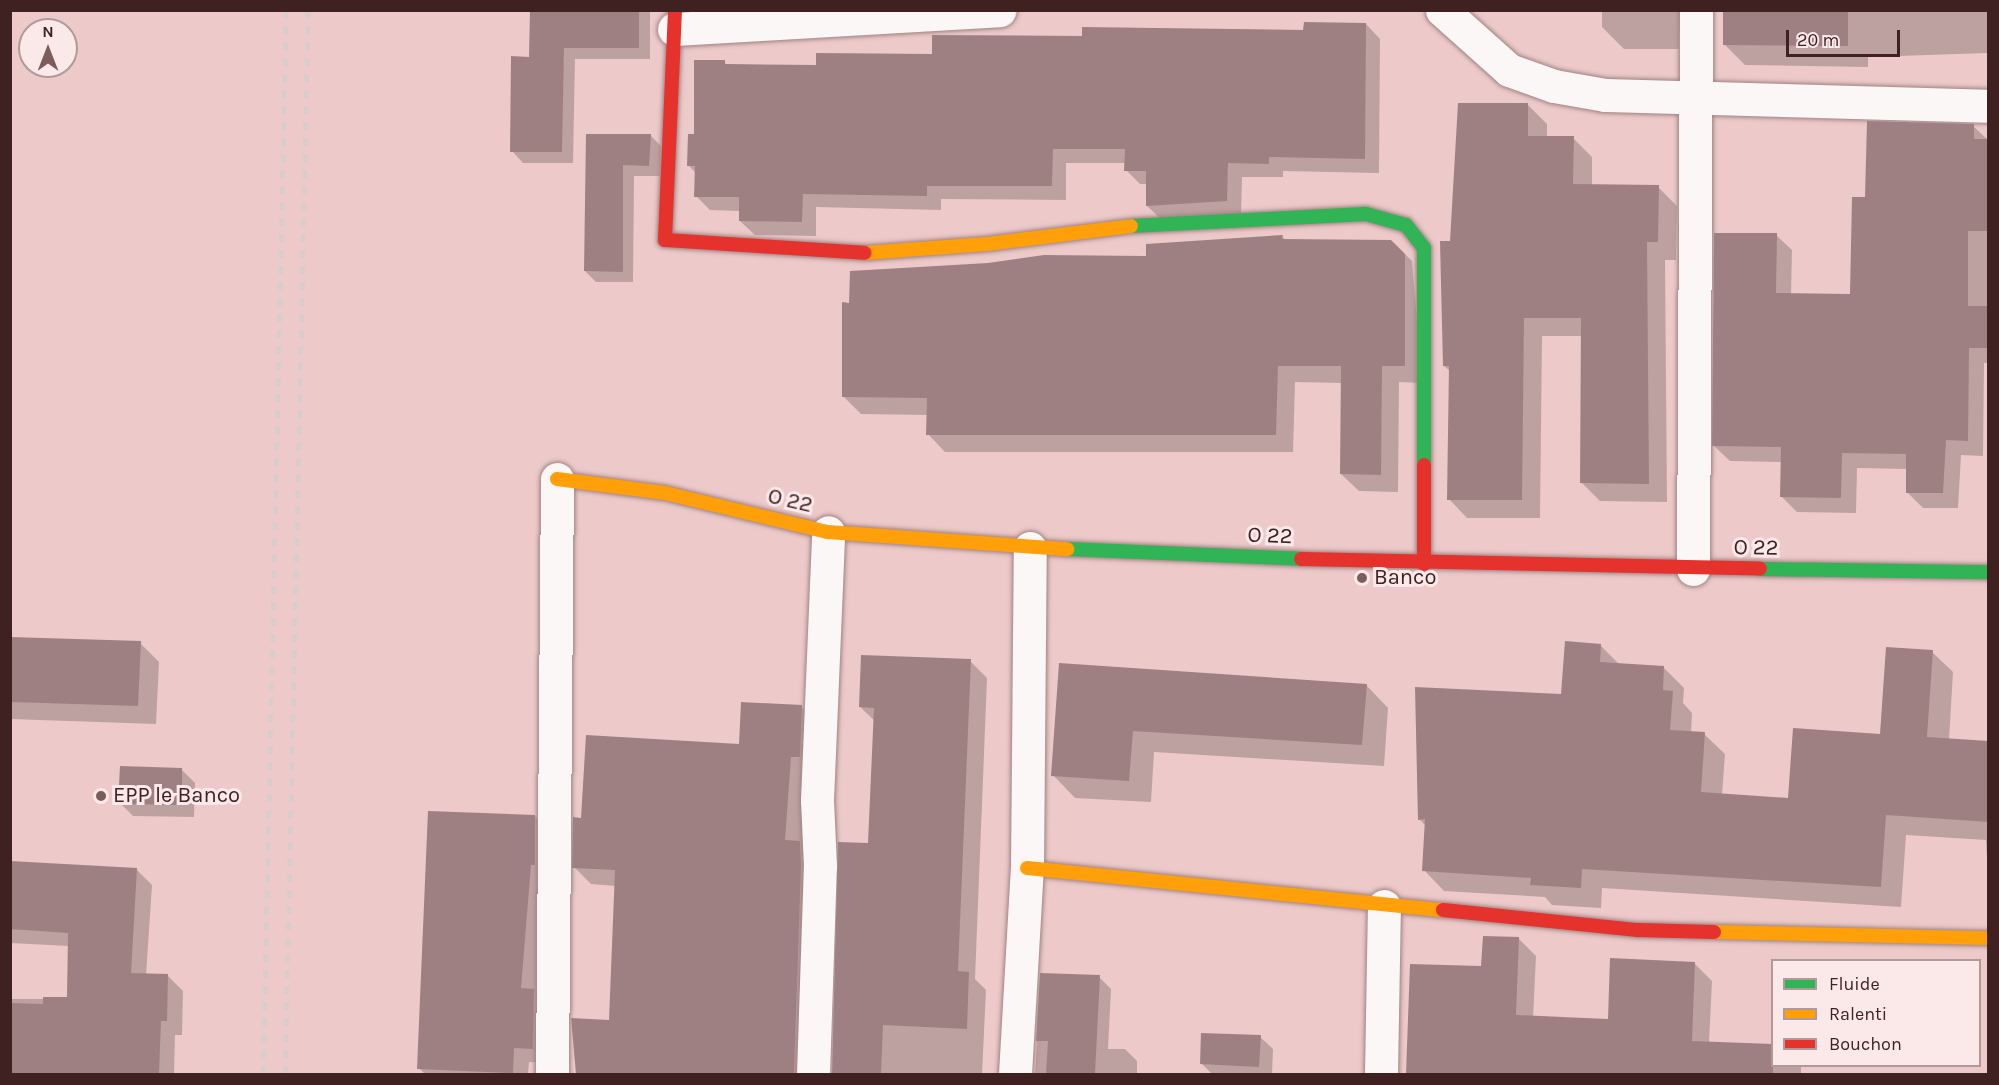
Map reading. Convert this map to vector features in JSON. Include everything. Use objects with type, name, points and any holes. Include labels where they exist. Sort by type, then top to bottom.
[{"type":"street","points":[[999,10],[674,20],[665,240],[866,253],[987,244],[1091,229],[1283,216],[1366,214],[1406,225],[1424,248],[1424,564]]},
{"type":"street","points":[[1442,10],[1509,70],[1543,82],[1605,95],[1989,106]]},
{"type":"street","points":[[1693,569],[1696,10]]},
{"type":"street","points":[[552,1074],[556,479]]},
{"type":"street","name":"O 22","points":[[556,479],[665,493],[828,532],[1030,548],[1424,564],[1989,572]]},
{"type":"street","points":[[813,1074],[820,866],[817,800],[828,532]]},
{"type":"street","points":[[1015,1074],[1027,868],[1030,548]]},
{"type":"street","points":[[1027,868],[1638,930],[1989,938]]},
{"type":"street","points":[[1382,1074],[1384,906]]},
{"type":"building","points":[[530,10],[639,10],[639,48],[564,48],[562,152],[510,152],[511,56],[529,57]]},
{"type":"building","points":[[1723,10],[1848,10],[1848,46],[1723,45]]},
{"type":"building","points":[[1304,22],[1366,23],[1365,159],[1269,157],[1269,164],[1228,163],[1227,201],[1146,206],[1146,171],[1124,171],[1125,149],[1053,149],[1052,186],[927,186],[927,196],[803,194],[802,222],[739,221],[739,197],[694,197],[695,166],[687,166],[688,134],[694,134],[694,60],[725,60],[725,64],[816,65],[816,53],[932,54],[932,35],[1082,36],[1082,27],[1303,30]]},
{"type":"building","points":[[1458,103],[1528,103],[1528,136],[1574,136],[1573,184],[1659,185],[1658,242],[1647,242],[1649,484],[1580,483],[1581,318],[1524,318],[1522,500],[1447,500],[1449,366],[1443,366],[1440,241],[1450,241]]},
{"type":"building","points":[[1867,121],[1974,124],[1974,139],[1989,139],[1989,231],[1968,231],[1968,306],[1989,306],[1989,348],[1969,348],[1968,441],[1946,440],[1943,493],[1906,493],[1906,454],[1842,453],[1841,498],[1780,497],[1781,447],[1712,446],[1714,233],[1777,233],[1776,293],[1850,294],[1852,197],[1865,197]]},
{"type":"building","points":[[586,134],[651,134],[649,166],[623,165],[623,272],[584,271]]},
{"type":"building","points":[[1283,235],[1282,239],[1391,240],[1405,254],[1405,366],[1382,366],[1381,475],[1340,474],[1341,366],[1278,366],[1276,435],[926,435],[927,398],[842,397],[842,302],[849,303],[850,271],[988,263],[1044,255],[1146,256],[1146,244]]},
{"type":"building","points":[[10,637],[141,641],[138,706],[10,702]]},
{"type":"building","points":[[1565,641],[1601,644],[1600,662],[1664,666],[1663,690],[1673,691],[1670,730],[1705,732],[1701,792],[1788,798],[1793,728],[1880,734],[1886,647],[1933,650],[1927,737],[1989,741],[1989,822],[1886,815],[1881,887],[1582,869],[1581,888],[1530,885],[1531,878],[1422,871],[1425,819],[1418,820],[1415,687],[1561,694]]},
{"type":"building","points":[[861,655],[971,659],[958,971],[969,972],[967,1029],[883,1025],[881,1074],[832,1074],[838,842],[868,843],[874,708],[859,707]]},
{"type":"building","points":[[1059,663],[1367,684],[1362,745],[1133,731],[1129,781],[1051,776]]},
{"type":"building","points":[[741,702],[802,705],[800,757],[791,757],[785,840],[800,841],[801,866],[794,1074],[576,1074],[571,1018],[609,1020],[615,870],[572,868],[573,817],[581,818],[586,735],[739,744]]},
{"type":"building","points":[[120,766],[182,768],[182,805],[118,804]]},
{"type":"building","points":[[428,811],[535,815],[535,865],[531,865],[521,988],[534,989],[533,1049],[514,1048],[513,1073],[417,1069]]},
{"type":"building","points":[[10,861],[137,868],[131,973],[168,974],[167,1021],[161,1021],[159,1074],[10,1074],[10,1003],[43,1004],[43,997],[67,997],[68,933],[10,929]]},
{"type":"building","points":[[1483,936],[1519,937],[1516,1015],[1608,1019],[1610,958],[1695,962],[1692,1041],[1771,1044],[1773,1074],[1406,1074],[1410,964],[1481,966]]},
{"type":"building","points":[[1040,973],[1100,975],[1095,1074],[1046,1074],[1048,1041],[1036,1041]]},
{"type":"building","points":[[1201,1033],[1261,1035],[1259,1067],[1200,1064]]},
{"type":"railway","points":[[263,1074],[286,10]]},
{"type":"railway","points":[[285,1074],[308,10]]},
{"type":"traffic: fast","points":[[1131,226],[1366,214],[1406,225],[1424,248],[1424,465]]},
{"type":"traffic: fast","points":[[1067,549],[1301,559]]},
{"type":"traffic: fast","points":[[1760,569],[1988,572]]},
{"type":"traffic: slow","points":[[865,253],[987,244],[1131,226]]},
{"type":"traffic: slow","points":[[557,479],[665,493],[828,532],[1067,549]]},
{"type":"traffic: slow","points":[[1027,868],[1443,910]]},
{"type":"traffic: slow","points":[[1714,932],[1988,938]]},
{"type":"traffic: jam","points":[[675,10],[665,240],[865,253]]},
{"type":"traffic: jam","points":[[1424,465],[1424,564]]},
{"type":"traffic: jam","points":[[1301,559],[1760,569]]},
{"type":"traffic: jam","points":[[1443,910],[1638,930],[1714,932]]},
{"type":"place","name":"Banco","points":[[1362,578]]},
{"type":"place","name":"EPP le Banco","points":[[101,796]]}]
